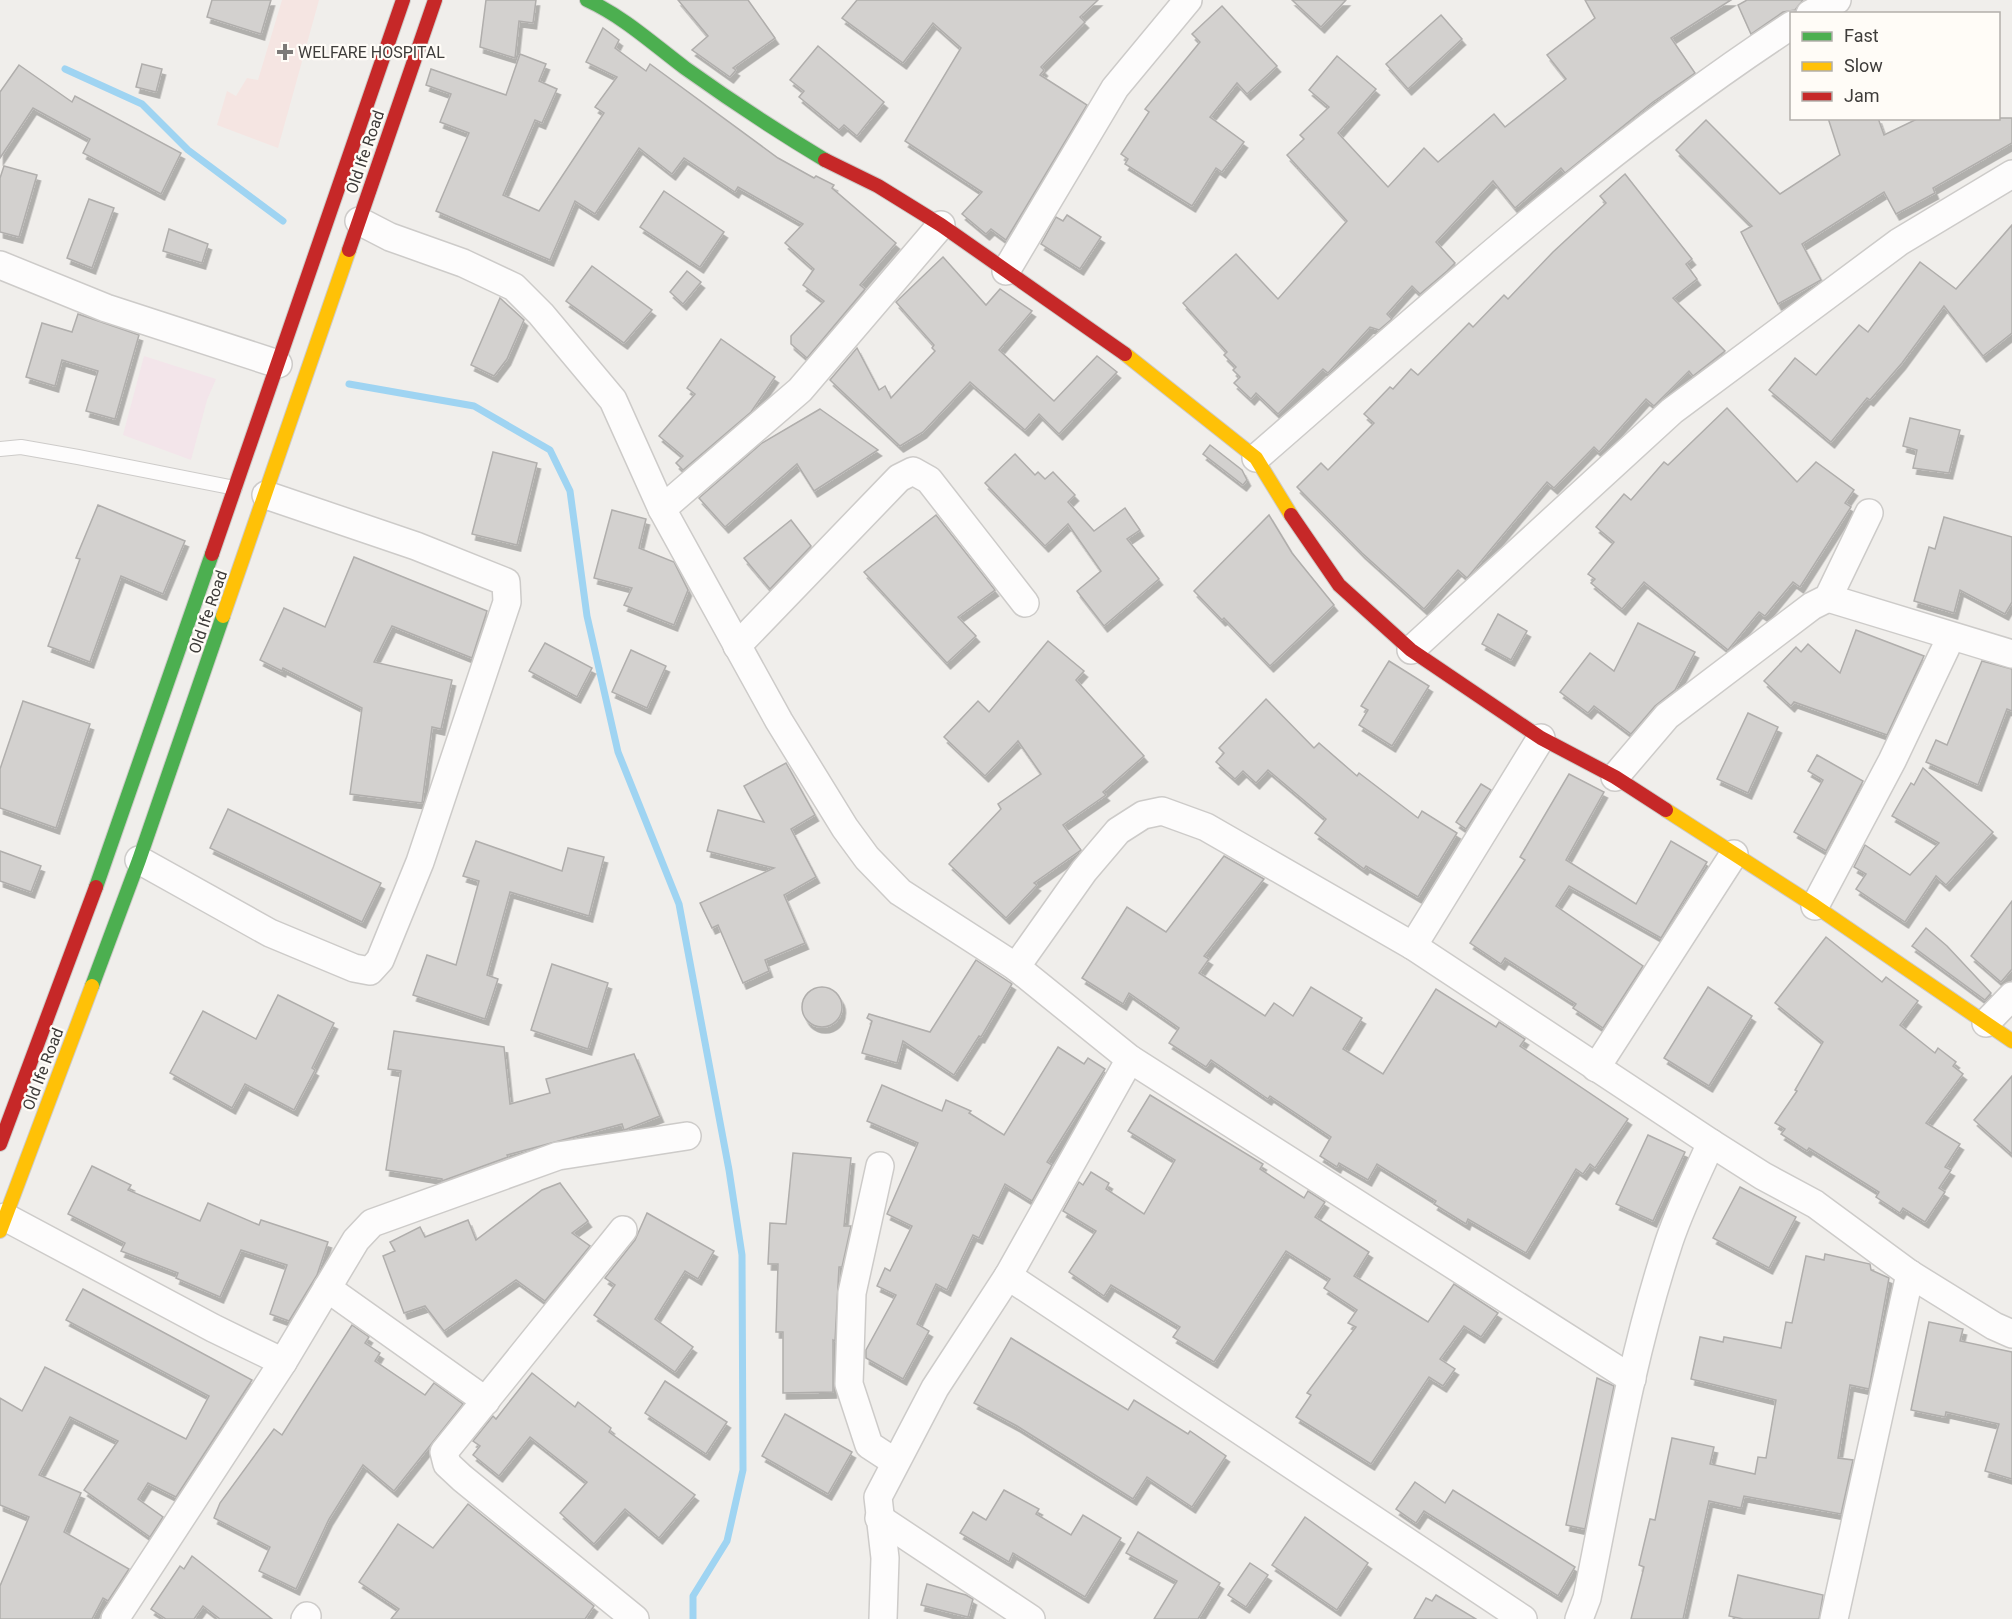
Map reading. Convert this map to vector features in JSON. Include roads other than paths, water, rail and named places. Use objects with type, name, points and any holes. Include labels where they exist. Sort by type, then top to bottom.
[{"type":"main road","name":"Old Ife Road","points":[[0,1144],[57,1036],[139,860],[266,495],[358,220],[402,48],[403,0]]},
{"type":"main road","name":"Old Ife Road","points":[[3,1224],[110,851],[278,364],[402,48],[435,0]]},
{"type":"main road","points":[[587,0],[614,12],[684,67],[763,123],[827,161],[878,186],[941,225],[1108,342],[1256,458],[1307,542],[1339,585],[1411,650],[1541,738],[1615,777],[1815,906],[2012,1041]]},
{"type":"street","points":[[1006,271],[1115,88],[1188,0]]},
{"type":"street","points":[[1256,458],[1556,200],[1728,67],[1790,25]]},
{"type":"street","points":[[1411,650],[1672,411],[1899,242],[2012,174]]},
{"type":"street","points":[[358,220],[390,237],[463,263],[514,287],[541,314],[613,400],[662,509],[737,646],[827,800],[867,858],[900,892],[1016,967],[1130,1059],[1632,1379]]},
{"type":"street","points":[[662,509],[800,390],[941,225]]},
{"type":"street","points":[[0,265],[117,312],[278,364]]},
{"type":"street","points":[[737,646],[899,478],[913,471],[929,480],[1025,603]]},
{"type":"street","points":[[139,860],[270,933],[354,968],[370,971],[380,960],[420,862],[507,602],[506,582],[416,546],[266,495]]},
{"type":"street","points":[[1615,777],[1667,716],[1812,606],[1828,598],[1869,513]]},
{"type":"street","points":[[1828,598],[2012,654]]},
{"type":"street","points":[[1815,906],[1892,761],[1951,637]]},
{"type":"street","points":[[1413,946],[1541,738]]},
{"type":"street","points":[[1016,967],[1084,871],[1118,831],[1143,815],[1162,811],[1206,827],[1413,946],[1710,1143],[1815,1204],[1910,1274],[1994,1326],[2012,1334]]},
{"type":"street","points":[[1596,1068],[1734,854]]},
{"type":"street","points":[[1986,1023],[2012,996]]},
{"type":"street","points":[[883,1619],[885,1558],[878,1497],[934,1388],[1008,1276],[1130,1059]]},
{"type":"street","points":[[115,1619],[283,1362],[356,1239],[372,1223],[558,1156],[687,1136]]},
{"type":"street","points":[[1579,1619],[1587,1598],[1632,1379],[1668,1245],[1710,1143]]},
{"type":"street","points":[[880,1166],[852,1293],[849,1384],[868,1445],[895,1462]]},
{"type":"street","points":[[3,1224],[283,1362]]},
{"type":"street","points":[[623,1230],[444,1452],[447,1464],[635,1619]]},
{"type":"street","points":[[1834,1619],[1910,1274]]},
{"type":"street","points":[[1008,1276],[1498,1605],[1523,1619]]},
{"type":"street","points":[[327,1288],[486,1401]]},
{"type":"street","points":[[879,1518],[1031,1619]]},
{"type":"lane","points":[[0,449],[21,447],[235,488]]},
{"type":"waterway","points":[[65,69],[142,104],[188,150],[283,221]]},
{"type":"waterway","points":[[349,384],[474,406],[550,450],[570,491],[587,616],[618,752],[679,904],[729,1170],[742,1255],[743,1470],[727,1541],[693,1596],[693,1619]]},
{"type":"place","name":"WELFARE HOSPITAL","points":[[285,52]]}]
